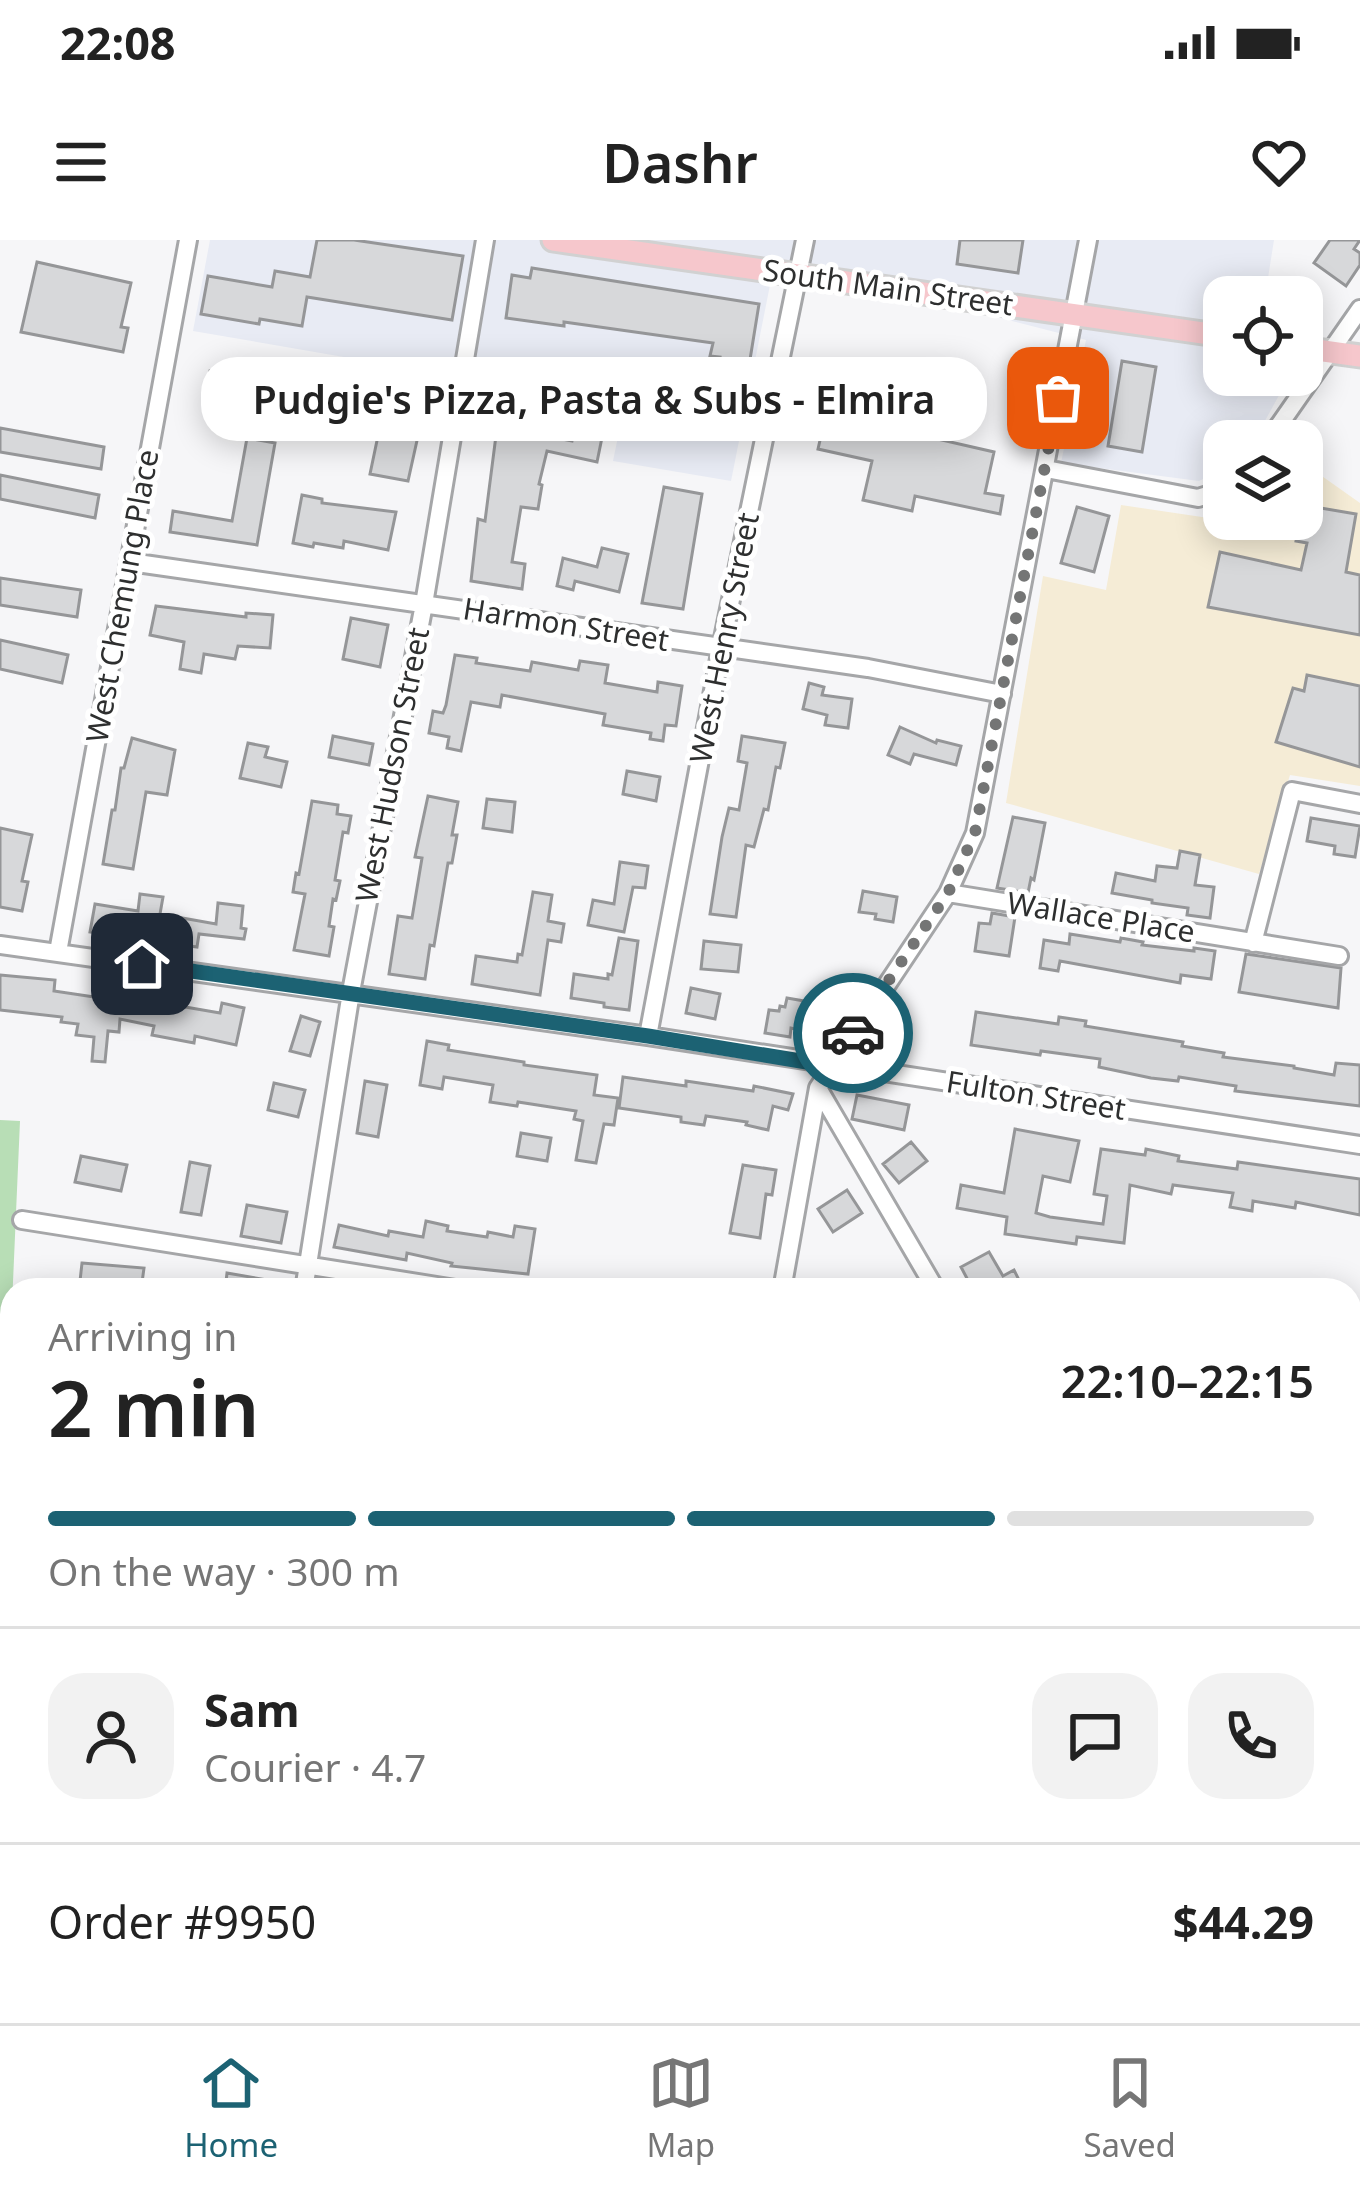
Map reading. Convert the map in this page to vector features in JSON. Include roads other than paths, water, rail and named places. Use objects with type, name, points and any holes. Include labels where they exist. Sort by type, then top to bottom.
[{"type":"main road","name":"South Main Street","points":[[553,240],[1203,334]]},
{"type":"main road","points":[[1323,351],[1360,356]]},
{"type":"street","name":"West Chemung Place","points":[[58,952],[188,240]]},
{"type":"street","name":"West Hudson Street","points":[[306,1278],[351,992],[424,604],[485,240]]},
{"type":"street","name":"West Henry Street","points":[[648,1036],[805,240]]},
{"type":"street","points":[[784,1278],[818,1088],[948,893],[975,833],[1088,240]]},
{"type":"street","points":[[1282,420],[1360,309]]},
{"type":"street","points":[[1046,470],[1203,496]]},
{"type":"street","name":"Harmon Street","points":[[130,562],[868,668],[1002,694]]},
{"type":"street","points":[[1253,944],[1292,791],[1360,804]]},
{"type":"street","name":"Wallace Place","points":[[948,893],[1339,956]]},
{"type":"street","name":"Fulton Street","points":[[0,945],[351,992],[1360,1145]]},
{"type":"street","points":[[818,1088],[929,1278]]},
{"type":"street","points":[[22,1220],[391,1278]]},
{"type":"place","name":"Pudgie's Pizza, Pasta & Subs - Elmira","points":[[1058,398]]}]
